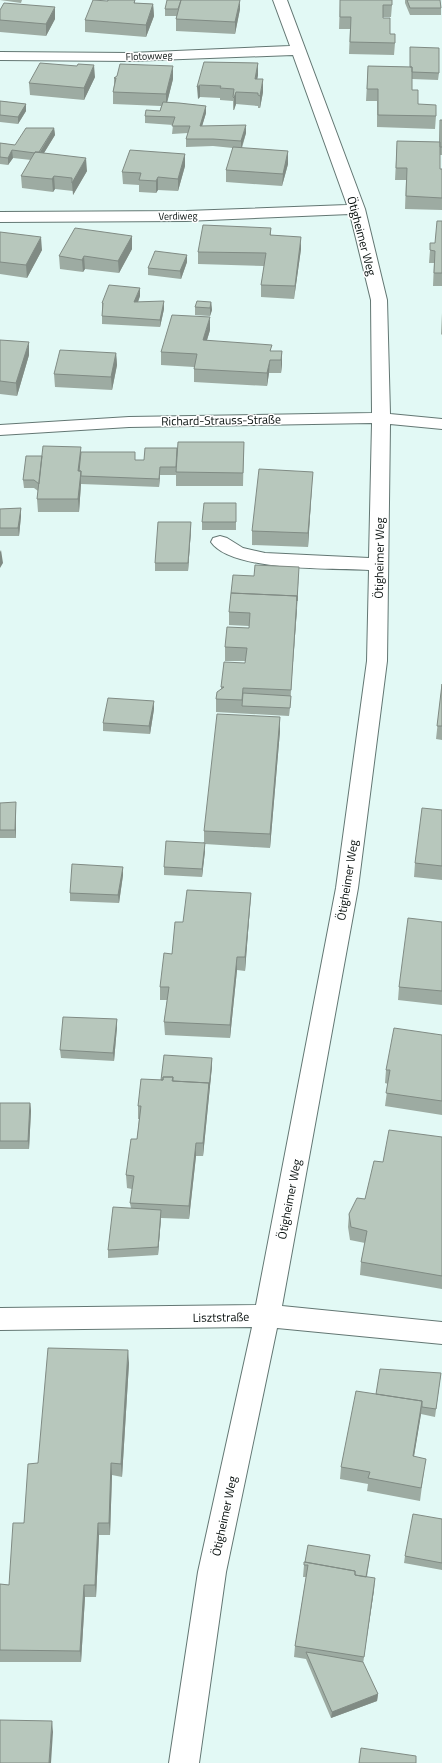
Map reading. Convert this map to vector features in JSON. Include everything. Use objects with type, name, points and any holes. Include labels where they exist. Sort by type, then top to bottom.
[{"type":"street","name":"Ötigheimer Weg","points":[[184,1763],[212,1572],[267,1316],[347,888],[377,660],[381,418],[379,300],[357,209],[280,0]]},
{"type":"street","name":"Flotowweg","points":[[0,56],[130,57],[298,50]]},
{"type":"street","name":"Verdiweg","points":[[0,218],[186,216],[357,209]]},
{"type":"street","name":"Richard-Strauss-Straße","points":[[0,430],[129,422],[381,418],[442,424]]},
{"type":"street","points":[[220,542],[237,553],[265,559],[379,564]]},
{"type":"street","name":"Lisztstraße","points":[[0,1319],[267,1316],[442,1333]]},
{"type":"building","points":[[93,0],[135,0],[134,3],[153,4],[146,25],[85,20]]},
{"type":"building","points":[[167,0],[181,0],[178,9],[165,9]]},
{"type":"building","points":[[181,0],[240,0],[235,22],[176,19]]},
{"type":"building","points":[[340,0],[392,0],[392,5],[383,5],[383,18],[390,18],[390,34],[395,34],[395,43],[350,42],[351,17],[340,17]]},
{"type":"building","points":[[407,0],[440,0],[441,8],[410,8]]},
{"type":"building","points":[[4,3],[55,7],[46,24],[0,20],[0,10]]},
{"type":"building","points":[[410,47],[439,48],[439,73],[412,72],[412,67],[410,67]]},
{"type":"building","points":[[204,62],[258,63],[255,79],[263,79],[260,96],[258,93],[236,92],[234,98],[234,89],[220,88],[221,86],[200,85],[197,87]]},
{"type":"building","points":[[40,63],[77,66],[78,64],[94,65],[84,88],[29,83]]},
{"type":"building","points":[[120,64],[173,66],[166,94],[113,92],[116,78],[114,78],[117,76]]},
{"type":"building","points":[[368,66],[412,67],[412,90],[418,90],[418,104],[436,105],[436,116],[378,115],[378,89],[367,89]]},
{"type":"building","points":[[0,101],[26,104],[18,117],[0,115]]},
{"type":"building","points":[[163,102],[206,106],[200,126],[246,125],[241,141],[186,139],[190,126],[172,126],[175,117],[145,116],[146,110],[160,111]]},
{"type":"building","points":[[440,120],[442,120],[442,147],[440,147]]},
{"type":"building","points":[[26,128],[54,128],[39,152],[35,153],[12,150],[8,158],[0,157],[0,143],[15,145]]},
{"type":"building","points":[[397,141],[440,142],[442,198],[406,196],[407,168],[396,168]]},
{"type":"building","points":[[233,147],[288,151],[283,174],[226,170]]},
{"type":"building","points":[[130,150],[185,154],[178,179],[158,177],[156,181],[139,180],[141,173],[122,172]]},
{"type":"building","points":[[35,152],[86,158],[72,183],[72,178],[54,176],[52,179],[21,176]]},
{"type":"building","points":[[437,221],[442,221],[442,273],[434,273],[435,251],[430,250],[430,243],[435,243]]},
{"type":"building","points":[[203,225],[271,228],[270,235],[301,237],[295,286],[261,285],[266,253],[198,252]]},
{"type":"building","points":[[75,228],[132,236],[118,261],[84,256],[82,260],[59,256]]},
{"type":"building","points":[[0,232],[41,237],[26,265],[0,262]]},
{"type":"building","points":[[155,251],[187,255],[180,271],[148,268]]},
{"type":"building","points":[[109,285],[140,288],[134,302],[164,301],[160,320],[102,316],[102,303]]},
{"type":"building","points":[[197,301],[211,302],[210,308],[195,307]]},
{"type":"building","points":[[172,315],[210,317],[203,340],[272,345],[270,351],[282,351],[281,360],[270,360],[267,373],[194,369],[197,354],[161,352]]},
{"type":"building","points":[[0,340],[29,342],[16,383],[0,381]]},
{"type":"building","points":[[60,350],[116,353],[111,377],[54,374]]},
{"type":"building","points":[[178,442],[244,442],[243,473],[176,472]]},
{"type":"building","points":[[43,446],[81,447],[78,471],[81,471],[78,499],[37,499]]},
{"type":"building","points":[[145,448],[177,448],[176,467],[160,467],[159,479],[81,476],[81,471],[79,471],[81,452],[135,452],[135,460],[144,460]]},
{"type":"building","points":[[26,456],[42,456],[39,484],[34,480],[23,480]]},
{"type":"building","points":[[259,469],[313,472],[308,533],[252,531]]},
{"type":"building","points":[[204,503],[236,503],[236,522],[202,522]]},
{"type":"building","points":[[21,508],[18,528],[0,528],[0,509]]},
{"type":"building","points":[[158,522],[191,522],[188,563],[155,563]]},
{"type":"building","points":[[255,565],[299,567],[297,601],[297,596],[231,593],[233,575],[254,576]]},
{"type":"building","points":[[231,593],[297,596],[291,690],[243,688],[242,700],[216,699],[217,692],[224,687],[221,687],[224,662],[245,663],[247,648],[225,647],[227,627],[249,628],[250,613],[229,612]]},
{"type":"building","points":[[442,684],[442,726],[437,726]]},
{"type":"building","points":[[243,693],[291,696],[290,708],[242,706]]},
{"type":"building","points":[[108,698],[154,701],[149,726],[103,723]]},
{"type":"building","points":[[217,714],[280,717],[270,834],[204,831]]},
{"type":"building","points":[[16,802],[15,830],[0,830],[0,803]]},
{"type":"building","points":[[422,808],[442,810],[442,866],[415,863]]},
{"type":"building","points":[[166,841],[205,843],[202,869],[164,867]]},
{"type":"building","points":[[72,864],[123,867],[118,895],[70,893]]},
{"type":"building","points":[[187,890],[251,893],[245,957],[237,957],[230,1025],[164,1022],[169,987],[160,987],[164,953],[172,954],[175,922],[183,922]]},
{"type":"building","points":[[408,918],[442,922],[442,991],[399,987]]},
{"type":"building","points":[[63,1017],[117,1019],[113,1053],[60,1050]]},
{"type":"building","points":[[394,1028],[442,1035],[442,1101],[386,1093],[390,1070],[386,1070]]},
{"type":"building","points":[[164,1055],[212,1058],[209,1088],[209,1083],[173,1081],[173,1077],[163,1077],[163,1080],[161,1080]]},
{"type":"building","points":[[163,1077],[173,1077],[172,1081],[209,1083],[203,1143],[196,1143],[189,1206],[130,1203],[134,1176],[126,1175],[131,1139],[137,1139],[141,1106],[138,1106],[141,1079],[163,1080]]},
{"type":"building","points":[[0,1103],[30,1103],[28,1141],[0,1141]]},
{"type":"building","points":[[389,1130],[442,1137],[442,1276],[361,1262],[367,1231],[351,1227],[349,1214],[357,1198],[365,1199],[374,1161],[383,1162]]},
{"type":"building","points":[[113,1207],[161,1210],[158,1247],[108,1250]]},
{"type":"building","points":[[48,1348],[128,1350],[121,1464],[111,1463],[109,1523],[98,1523],[95,1585],[84,1585],[80,1651],[0,1650],[0,1584],[9,1585],[13,1523],[24,1523],[28,1464],[38,1463]]},
{"type":"building","points":[[380,1369],[441,1373],[436,1409],[422,1407],[422,1401],[376,1394]]},
{"type":"building","points":[[356,1391],[422,1401],[413,1456],[426,1459],[421,1488],[368,1478],[370,1472],[341,1467]]},
{"type":"building","points":[[413,1514],[442,1519],[442,1563],[405,1556]]},
{"type":"building","points":[[308,1545],[370,1555],[366,1577],[355,1575],[355,1571],[305,1562]]},
{"type":"building","points":[[304,1562],[355,1571],[355,1575],[375,1578],[364,1657],[295,1646],[308,1565],[304,1565]]},
{"type":"building","points":[[306,1652],[363,1662],[378,1694],[332,1712]]},
{"type":"building","points":[[0,1720],[52,1721],[49,1763],[0,1763]]},
{"type":"building","points":[[361,1748],[416,1756],[416,1763],[359,1763]]}]
